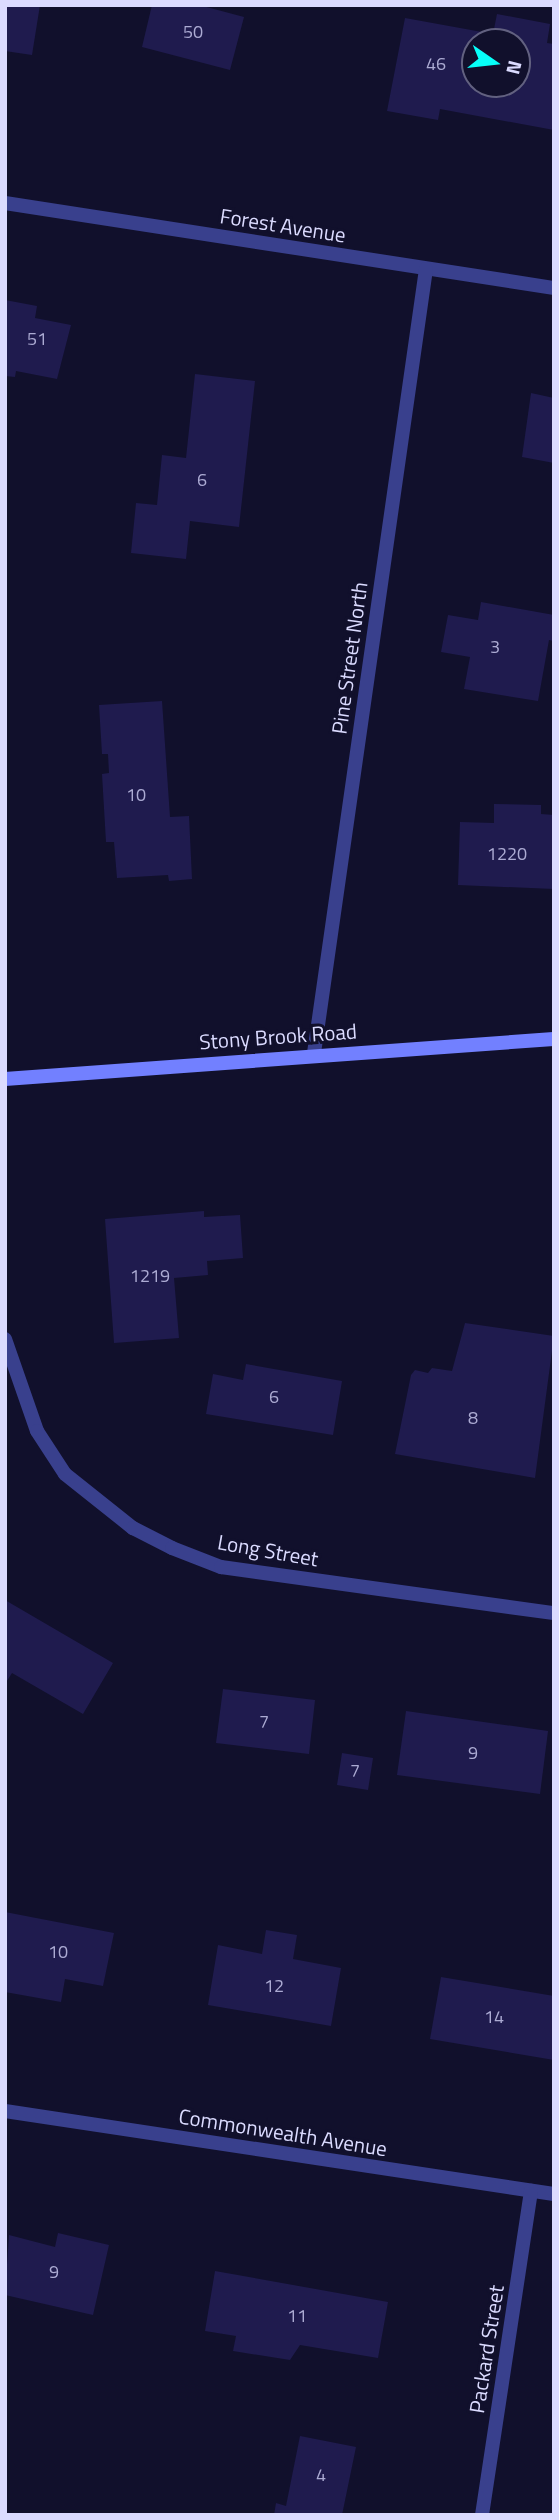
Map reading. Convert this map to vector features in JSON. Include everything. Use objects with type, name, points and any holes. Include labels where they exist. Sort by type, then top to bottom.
[{"type":"main road","name":"Stony Brook Road","points":[[5,1079],[314,1053],[554,1039]]},
{"type":"street","name":"Forest Avenue","points":[[5,203],[554,288]]},
{"type":"street","name":"Pine Street North","points":[[314,1053],[426,269]]},
{"type":"street","name":"Long Street","points":[[5,1339],[37,1431],[65,1474],[133,1528],[172,1548],[220,1567],[554,1613]]},
{"type":"street","name":"Commonwealth Avenue","points":[[5,2111],[554,2194]]},
{"type":"street","name":"Packard Street","points":[[482,2515],[531,2190]]},
{"type":"building","points":[[5,5],[40,5],[32,55],[5,51]]},
{"type":"building","points":[[152,5],[199,5],[244,17],[230,70],[142,47]]},
{"type":"building","points":[[497,14],[550,24],[547,43],[554,44],[554,130],[440,109],[438,120],[387,111],[405,18],[461,28],[461,98],[531,98],[531,28],[494,28]]},
{"type":"building","points":[[5,300],[37,306],[35,318],[71,325],[57,379],[16,371],[15,377],[5,376]]},
{"type":"building","points":[[195,374],[255,381],[239,527],[190,521],[186,559],[131,553],[136,503],[157,505],[162,455],[186,458]]},
{"type":"building","points":[[531,393],[554,398],[554,463],[522,457]]},
{"type":"building","points":[[481,602],[554,615],[554,641],[549,640],[538,701],[464,689],[470,657],[441,652],[448,615],[478,620]]},
{"type":"building","points":[[162,701],[170,817],[189,816],[192,879],[169,881],[168,875],[117,878],[114,842],[106,842],[102,774],[109,773],[108,754],[102,754],[99,705]]},
{"type":"building","points":[[494,804],[541,805],[541,814],[554,815],[554,889],[458,885],[460,822],[494,823]]},
{"type":"building","points":[[204,1211],[204,1217],[240,1215],[243,1258],[207,1261],[208,1275],[174,1278],[179,1338],[114,1343],[105,1219]]},
{"type":"building","points":[[465,1323],[554,1336],[535,1478],[395,1454],[411,1375],[415,1370],[428,1373],[432,1368],[452,1371]]},
{"type":"building","points":[[246,1364],[342,1381],[333,1435],[206,1414],[213,1374],[243,1380]]},
{"type":"building","points":[[5,1600],[113,1663],[83,1714],[12,1673],[5,1684]]},
{"type":"building","points":[[223,1689],[315,1700],[309,1754],[216,1743]]},
{"type":"building","points":[[406,1711],[548,1731],[540,1794],[397,1775]]},
{"type":"building","points":[[342,1753],[373,1758],[368,1790],[337,1785]]},
{"type":"building","points":[[5,1912],[114,1933],[103,1986],[65,1979],[61,2002],[5,1992]]},
{"type":"building","points":[[266,1930],[297,1935],[293,1959],[341,1968],[331,2026],[208,2005],[218,1945],[262,1954]]},
{"type":"building","points":[[441,1977],[554,1996],[554,2060],[430,2039]]},
{"type":"building","points":[[58,2233],[109,2245],[93,2315],[5,2295],[9,2235],[55,2247]]},
{"type":"building","points":[[215,2271],[388,2302],[378,2358],[300,2345],[290,2360],[233,2351],[236,2336],[205,2331]]},
{"type":"building","points":[[300,2436],[356,2447],[342,2515],[274,2515],[276,2503],[286,2506]]}]
